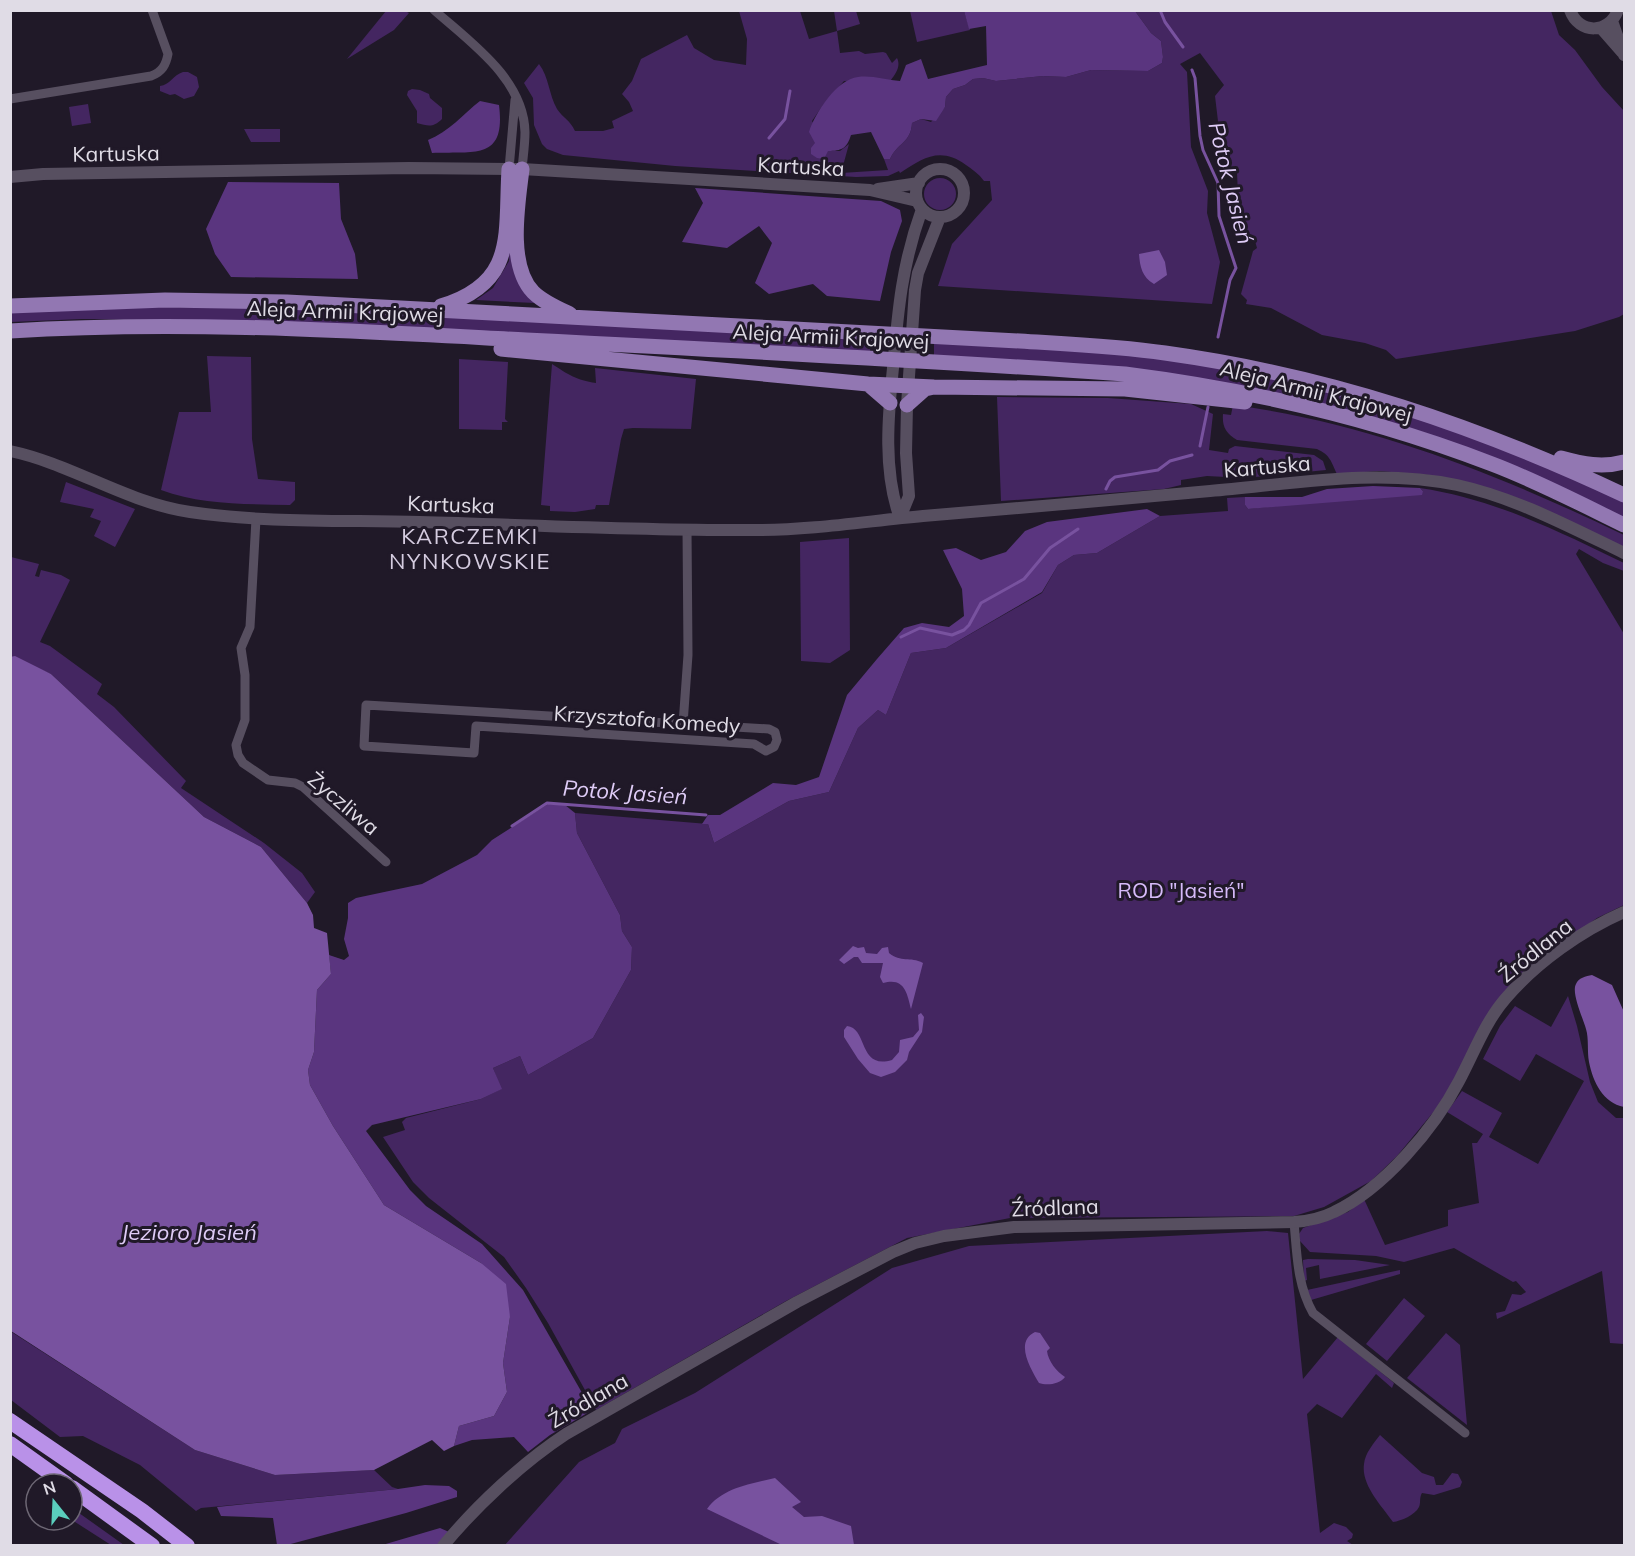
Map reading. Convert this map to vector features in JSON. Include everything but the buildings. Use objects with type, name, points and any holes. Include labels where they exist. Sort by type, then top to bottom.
[{"type":"highway","points":[[10,1421],[142,1511],[187,1545]]},
{"type":"highway","points":[[10,1444],[49,1472]]},
{"type":"highway","points":[[84,1497],[152,1545]]},
{"type":"main road","points":[[430,309],[457,301],[477,291],[489,281],[501,260],[515,169]]},
{"type":"main road","points":[[515,169],[517,253],[520,267],[533,292],[545,301],[575,316]]},
{"type":"main road","name":"Aleja Armii Krajowej","points":[[10,306],[203,300],[575,316],[1139,350],[1283,374],[1381,399],[1520,448],[1624,495]]},
{"type":"main road","name":"Aleja Armii Krajowej","points":[[10,332],[204,326],[421,335],[1125,374],[1196,383],[1276,399],[1424,439],[1494,465],[1624,525]]},
{"type":"main road","points":[[421,335],[429,342],[868,384],[1125,389],[1250,402],[1367,422]]},
{"type":"main road","points":[[868,384],[890,403]]},
{"type":"main road","points":[[907,405],[925,390],[934,387]]},
{"type":"main road","points":[[1520,448],[1594,466],[1608,466],[1624,462]]},
{"type":"street","points":[[10,99],[158,73],[164,67],[168,54],[152,10]]},
{"type":"street","points":[[434,10],[492,61],[515,97],[525,131],[515,169]]},
{"type":"street","points":[[1570,10],[1575,20],[1587,28],[1601,28],[1615,16],[1624,54]]},
{"type":"street","points":[[1601,28],[1624,54]]},
{"type":"street","name":"Kartuska","points":[[10,177],[43,174],[251,170],[515,169],[870,190],[919,183]]},
{"type":"street","points":[[941,169],[950,171],[962,184],[964,192],[960,208],[947,217],[940,218],[927,214],[916,195],[919,183],[932,171],[941,169]]},
{"type":"street","name":"Kartuska","points":[[870,190],[920,205]]},
{"type":"street","points":[[900,518],[893,498],[890,454],[891,385],[900,288],[920,205]]},
{"type":"street","points":[[900,518],[909,496],[906,453],[907,405],[915,290],[921,265],[940,218]]},
{"type":"street","name":"Kartuska","points":[[10,451],[67,468],[165,507],[189,512],[256,519],[687,529],[763,530],[1377,477],[1456,485],[1498,496],[1547,516],[1624,553]]},
{"type":"street","name":"Życzliwa","points":[[256,519],[250,627],[241,648],[245,675],[245,720],[236,745],[238,755],[243,763],[268,780],[295,783],[303,787],[386,862]]},
{"type":"street","name":"Krzysztofa Komedy","points":[[683,724],[688,655],[687,529]]},
{"type":"street","name":"Krzysztofa Komedy","points":[[366,705],[683,724],[769,729],[775,732],[777,740],[774,747],[766,751],[754,744],[476,726],[474,753],[364,746],[366,705]]},
{"type":"street","name":"Źródlana","points":[[443,1545],[483,1503],[537,1455],[566,1434],[797,1302],[892,1252],[915,1243],[944,1236],[1014,1227],[1294,1222],[1308,1221],[1334,1212],[1360,1196],[1389,1172],[1440,1113],[1458,1083],[1480,1037],[1506,998],[1532,972],[1558,951],[1624,912]]},
{"type":"street","points":[[1294,1222],[1300,1282],[1303,1294],[1313,1313],[1465,1433]]},
{"type":"green space","points":[[386,11],[409,13],[394,30],[347,59]]},
{"type":"green space","points":[[739,11],[800,11],[809,39],[837,31],[840,53],[883,52],[892,63],[897,58],[898,67],[891,80],[844,81],[812,121],[828,151],[840,151],[849,144],[841,173],[888,170],[884,159],[890,159],[906,139],[912,123],[921,119],[931,122],[945,107],[946,97],[953,89],[973,79],[983,78],[996,81],[1043,76],[1066,77],[1091,70],[1148,71],[1162,63],[1161,41],[1151,33],[1135,11],[1551,11],[1559,35],[1575,50],[1602,87],[1624,111],[1624,314],[1575,331],[1396,359],[1386,350],[1365,343],[1322,335],[1271,308],[1246,304],[1247,300],[1241,294],[1253,251],[1257,248],[1255,241],[1245,242],[1237,172],[1232,170],[1220,138],[1215,96],[1224,85],[1200,53],[1180,64],[1187,72],[1191,147],[1208,191],[1207,213],[1220,262],[1212,304],[938,286],[952,244],[992,200],[990,181],[984,181],[957,159],[948,156],[932,156],[900,173],[899,171],[888,176],[856,177],[675,166],[563,155],[547,149],[542,144],[534,125],[533,98],[524,83],[539,64],[557,109],[575,131],[603,131],[614,128],[612,121],[633,111],[622,94],[632,81],[641,59],[687,35],[694,48],[714,60],[746,65],[747,39]]},
{"type":"green space","points":[[834,11],[856,11],[860,24],[837,31]]},
{"type":"green space","points":[[910,11],[964,11],[970,30],[917,42]]},
{"type":"green space","points":[[183,72],[197,77],[199,87],[194,96],[184,99],[175,94],[170,95],[160,91],[160,86]]},
{"type":"green space","points":[[412,89],[429,94],[430,98],[442,108],[442,119],[436,124],[417,123],[417,111],[407,95]]},
{"type":"green space","points":[[88,104],[91,123],[72,126],[69,107]]},
{"type":"green space","points":[[244,129],[280,129],[280,142],[251,142]]},
{"type":"green space","points":[[940,178],[951,183],[956,194],[951,205],[940,210],[929,205],[924,194],[929,183]]},
{"type":"green space","points":[[511,188],[512,261],[535,303],[476,300],[493,288],[509,261]]},
{"type":"green space","points":[[128,307],[293,308],[871,338],[870,352],[203,320],[82,319],[11,322],[11,311]]},
{"type":"green space","points":[[934,341],[1078,350],[1178,360],[1350,395],[1510,451],[1624,502],[1624,518],[1346,411],[934,356]]},
{"type":"green space","points":[[207,356],[251,357],[252,439],[258,479],[295,482],[295,500],[290,505],[208,501],[161,490],[179,412],[211,412]]},
{"type":"green space","points":[[459,359],[508,362],[505,419],[508,422],[502,422],[502,430],[459,429]]},
{"type":"green space","points":[[552,364],[573,376],[596,383],[595,368],[696,379],[691,429],[624,429],[609,505],[596,505],[595,509],[575,512],[550,511],[550,506],[541,505]]},
{"type":"green space","points":[[997,397],[1108,398],[1191,404],[1213,414],[1209,450],[1228,453],[1229,449],[1235,446],[1314,455],[1323,461],[1326,470],[1245,478],[1207,476],[1181,480],[1181,485],[1164,489],[1001,501]]},
{"type":"green space","points":[[1233,405],[1334,424],[1433,454],[1530,492],[1624,535],[1624,547],[1429,475],[1379,471],[1337,474],[1327,456],[1317,449],[1237,440],[1227,432],[1223,423],[1223,414],[1231,415]]},
{"type":"green space","points":[[66,482],[135,509],[115,547],[94,536],[101,521],[90,517],[94,509],[60,502]]},
{"type":"green space","name":"ROD \"Jasień\"","points":[[1420,488],[1500,508],[1550,528],[1624,563],[1624,571],[1603,563],[1579,549],[1576,554],[1624,634],[1624,905],[1597,918],[1557,947],[1480,1027],[1440,1104],[1397,1156],[1371,1181],[1324,1207],[1294,1216],[1010,1218],[907,1238],[786,1301],[596,1410],[548,1323],[504,1257],[429,1198],[413,1182],[383,1137],[405,1130],[402,1122],[406,1118],[481,1099],[501,1089],[493,1068],[520,1056],[528,1075],[593,1038],[631,970],[632,947],[622,931],[620,915],[577,833],[575,813],[708,824],[714,843],[789,801],[829,792],[858,728],[878,710],[886,715],[911,653],[946,648],[1042,593],[1058,565],[1074,555],[1097,553],[1160,516],[1228,511],[1227,498],[1245,497],[1245,505],[1248,509],[1423,491]]},
{"type":"green space","points":[[849,538],[850,650],[830,663],[801,661],[800,542]]},
{"type":"green space","points":[[11,557],[39,564],[35,576],[39,577],[41,570],[70,580],[40,642],[50,646],[102,684],[97,694],[114,707],[186,781],[181,788],[264,843],[302,873],[315,892],[307,903],[261,847],[204,817],[51,674],[11,657]]},
{"type":"green space","points":[[1568,996],[1590,1082],[1598,1102],[1616,1118],[1624,1118],[1624,1344],[1610,1343],[1602,1271],[1497,1319],[1496,1313],[1505,1311],[1512,1294],[1521,1295],[1526,1292],[1516,1281],[1513,1282],[1454,1248],[1404,1262],[1376,1256],[1310,1252],[1300,1241],[1299,1234],[1303,1228],[1348,1212],[1364,1199],[1385,1245],[1448,1226],[1448,1210],[1479,1203],[1472,1143],[1477,1143],[1483,1134],[1447,1112],[1462,1091],[1502,1113],[1489,1137],[1538,1164],[1584,1081],[1536,1054],[1520,1081],[1483,1059],[1500,1026],[1515,1006],[1551,1027]]},
{"type":"green space","points":[[1267,1231],[1288,1233],[1303,1379],[1338,1337],[1394,1383],[1392,1388],[1376,1374],[1342,1418],[1317,1404],[1307,1414],[1320,1533],[1334,1523],[1346,1527],[1353,1534],[1352,1538],[1347,1541],[1353,1545],[504,1546],[579,1462],[615,1443],[622,1429],[695,1393],[892,1268],[969,1246]]},
{"type":"green space","points":[[1303,1260],[1355,1260],[1390,1265],[1320,1279],[1319,1265],[1306,1268],[1307,1280],[1304,1281]]},
{"type":"green space","points":[[1400,1270],[1400,1274],[1311,1300],[1307,1290]]},
{"type":"green space","points":[[1404,1298],[1425,1316],[1387,1361],[1366,1344]]},
{"type":"green space","points":[[10,1331],[195,1450],[275,1475],[374,1470],[392,1487],[398,1489],[201,1508],[196,1511],[140,1465],[83,1436],[60,1437],[11,1400]]},
{"type":"green space","points":[[1446,1333],[1460,1345],[1467,1425],[1407,1378]]},
{"type":"green space","points":[[1380,1435],[1422,1473],[1434,1477],[1436,1485],[1443,1485],[1452,1473],[1458,1474],[1462,1482],[1460,1487],[1434,1495],[1422,1493],[1420,1505],[1414,1513],[1393,1522],[1373,1494],[1364,1472],[1366,1456]]},
{"type":"green space","points":[[84,1517],[124,1545],[111,1545],[84,1528]]},
{"type":"shaded area","points":[[964,11],[1135,11],[1151,33],[1161,41],[1162,63],[1148,71],[1091,70],[1066,77],[1043,76],[996,81],[983,78],[973,79],[953,89],[946,97],[945,107],[936,121],[921,119],[912,123],[909,135],[890,159],[884,159],[871,132],[851,135],[846,146],[828,151],[824,159],[811,154],[811,148],[815,143],[809,132],[816,116],[835,90],[850,79],[868,77],[900,81],[906,65],[921,59],[928,79],[987,65],[986,26],[969,29]]},
{"type":"shaded area","points":[[480,101],[499,105],[498,136],[492,144],[474,152],[432,153],[428,140],[449,128]]},
{"type":"shaded area","points":[[228,182],[339,183],[341,219],[355,254],[358,279],[231,277],[215,254],[206,229]]},
{"type":"shaded area","points":[[695,188],[881,201],[900,210],[902,221],[891,252],[880,301],[827,296],[813,284],[769,294],[755,283],[772,243],[759,226],[727,248],[682,242],[703,203]]},
{"type":"shaded area","points":[[1373,486],[1420,488],[1423,491],[1422,495],[1248,509],[1245,505],[1245,497],[1302,497],[1327,489]]},
{"type":"shaded area","points":[[1147,509],[1160,516],[1097,553],[1074,555],[1058,565],[1042,592],[946,648],[911,653],[886,715],[878,710],[858,728],[829,792],[789,801],[714,843],[708,824],[702,824],[708,815],[720,815],[773,783],[796,785],[819,777],[847,695],[904,628],[922,623],[949,627],[964,616],[962,589],[943,550],[956,548],[981,560],[1006,552],[1025,531],[1047,522]]},
{"type":"shaded area","points":[[548,804],[565,805],[575,813],[577,833],[620,915],[622,931],[632,947],[631,970],[593,1038],[528,1075],[520,1056],[493,1068],[502,1089],[481,1099],[372,1125],[366,1131],[410,1190],[426,1206],[482,1244],[523,1290],[585,1398],[589,1412],[550,1435],[528,1452],[514,1437],[472,1440],[454,1446],[459,1426],[494,1416],[507,1392],[503,1363],[510,1317],[481,1263],[384,1205],[333,1126],[310,1085],[308,1070],[314,1052],[317,990],[331,974],[329,955],[344,960],[349,956],[344,939],[348,903],[356,898],[422,884],[477,855],[492,840]]},
{"type":"shaded area","points":[[425,1485],[449,1486],[457,1491],[457,1497],[287,1545],[277,1545],[273,1518],[221,1516],[217,1507],[398,1489]]},
{"type":"shaded area","points":[[440,1528],[449,1532],[438,1545],[379,1546]]},
{"type":"water","points":[[1159,250],[1165,262],[1167,275],[1154,284],[1142,271],[1139,254]]},
{"type":"water","name":"Jezioro Jasień","points":[[15,656],[51,674],[204,817],[261,847],[307,903],[313,915],[314,928],[327,933],[331,974],[317,990],[314,1052],[308,1070],[310,1085],[333,1126],[384,1205],[481,1263],[506,1284],[510,1317],[503,1363],[507,1392],[494,1416],[459,1426],[454,1446],[444,1451],[432,1440],[374,1470],[275,1475],[195,1450],[11,1331],[10,657]]},
{"type":"water","points":[[853,946],[864,947],[866,953],[877,954],[882,948],[888,947],[889,953],[893,956],[923,963],[911,1009],[906,992],[900,984],[883,983],[880,977],[883,963],[862,963],[858,957],[844,964],[839,960]]},
{"type":"water","points":[[1592,975],[1612,985],[1624,1012],[1624,1107],[1610,1101],[1600,1090],[1588,1058],[1587,1033],[1576,999],[1575,988],[1580,979]]},
{"type":"water","points":[[921,1013],[924,1017],[922,1032],[909,1052],[907,1060],[895,1072],[881,1077],[870,1073],[844,1037],[844,1030],[847,1026],[854,1028],[868,1054],[881,1061],[892,1060],[899,1052],[900,1040],[913,1037],[919,1030],[918,1015]]},
{"type":"water","points":[[1035,1332],[1040,1333],[1050,1348],[1047,1351],[1051,1362],[1065,1377],[1057,1383],[1039,1383],[1032,1371],[1025,1349],[1029,1336]]},
{"type":"water","points":[[775,1478],[801,1502],[792,1507],[804,1517],[822,1516],[851,1526],[854,1545],[782,1545],[707,1509],[720,1496],[746,1485]]},
{"type":"waterway","name":"Potok Jasień","points":[[1160,10],[1165,22],[1183,47]]},
{"type":"waterway","name":"Potok Jasień","points":[[1192,70],[1195,78],[1203,150],[1218,183],[1219,216],[1236,268],[1230,280],[1218,337]]},
{"type":"waterway","points":[[769,138],[785,119],[790,91]]},
{"type":"waterway","name":"Potok Jasień","points":[[1200,446],[1208,407]]},
{"type":"waterway","points":[[1106,489],[1115,477],[1158,470],[1170,461],[1192,455]]},
{"type":"waterway","name":"Potok Jasień","points":[[901,637],[920,628],[952,635],[964,630],[981,603],[1024,579],[1050,548],[1078,529]]},
{"type":"waterway","name":"Potok Jasień","points":[[512,826],[547,803],[706,815]]},
{"type":"district","name":"KARCZEMKI NYNKOWSKIE","points":[[470,548]]}]
